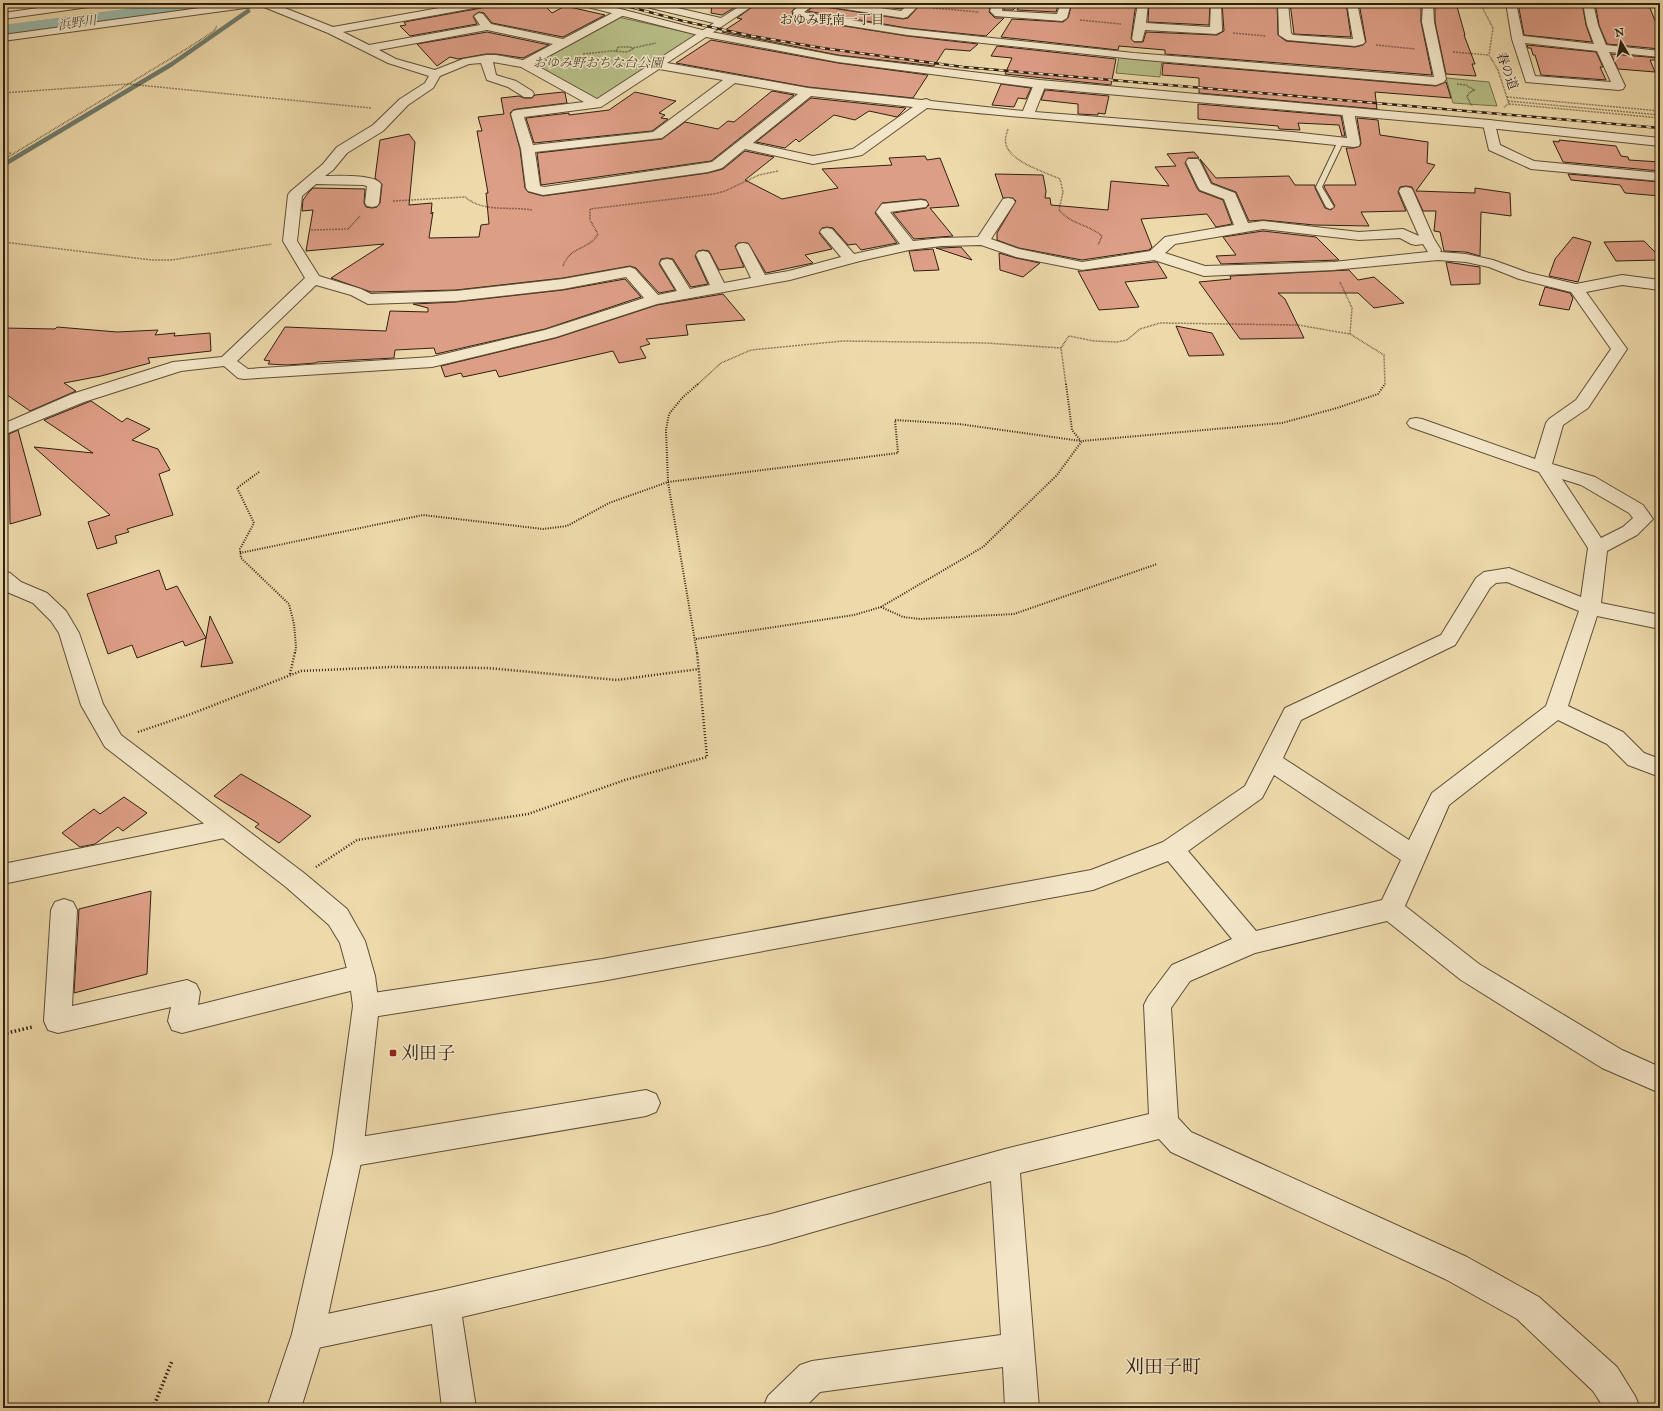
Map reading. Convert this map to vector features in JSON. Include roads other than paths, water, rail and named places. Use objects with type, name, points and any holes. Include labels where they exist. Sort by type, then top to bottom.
[{"type":"street","points":[[4,18],[8,3]]},
{"type":"street","points":[[4,18],[96,3]]},
{"type":"street","points":[[3,38],[261,3],[332,31],[392,61],[436,74]]},
{"type":"street","points":[[332,31],[485,3]]},
{"type":"street","points":[[584,3],[706,34],[838,59],[1040,84],[1488,124],[1660,142]]},
{"type":"street","points":[[642,3],[723,22]]},
{"type":"street","points":[[752,3],[597,104],[518,114],[528,149],[533,188],[543,191],[708,168],[717,165],[808,92]]},
{"type":"street","points":[[811,3],[798,11],[798,13],[804,16],[907,32],[1134,56],[1436,81],[1440,79],[1424,4]]},
{"type":"street","points":[[825,3],[903,15],[916,3]]},
{"type":"street","points":[[998,3],[995,11],[999,14],[1062,18],[1066,3]]},
{"type":"street","points":[[1134,56],[1143,3]]},
{"type":"street","points":[[1140,26],[1216,31],[1216,3]]},
{"type":"street","points":[[1283,3],[1285,35],[1290,38],[1355,43],[1359,42],[1352,3]]},
{"type":"street","points":[[1511,3],[1518,39],[1530,79],[1620,86],[1602,49],[1589,12],[1588,3]]},
{"type":"street","points":[[471,5],[487,27]]},
{"type":"street","points":[[4,18],[106,9]]},
{"type":"street","points":[[525,64],[620,13]]},
{"type":"street","points":[[366,49],[487,27],[564,43]]},
{"type":"street","points":[[1518,39],[1660,54]]},
{"type":"street","points":[[486,58],[491,77],[512,84],[528,94]]},
{"type":"street","points":[[597,104],[525,64],[496,58],[467,60],[436,74],[429,85],[404,102],[378,128],[361,136],[342,150],[328,167],[295,195],[290,236],[313,279],[356,292],[368,299],[456,296],[563,284],[630,272],[654,300]]},
{"type":"street","points":[[657,65],[808,92],[926,103],[1028,115],[1354,143],[1348,112]]},
{"type":"street","points":[[528,149],[656,135],[732,79]]},
{"type":"street","points":[[1028,115],[1040,84]]},
{"type":"street","points":[[742,144],[813,160],[857,152],[926,103]]},
{"type":"street","points":[[1488,124],[1494,147],[1531,166],[1660,177]]},
{"type":"street","points":[[1193,162],[1205,186],[1230,196],[1243,229]]},
{"type":"street","points":[[313,180],[364,180],[374,184],[372,203]]},
{"type":"street","points":[[1406,191],[1427,239],[1438,256]]},
{"type":"street","points":[[982,241],[1008,202]]},
{"type":"street","points":[[909,246],[883,212],[887,207],[921,204]]},
{"type":"street","points":[[1155,255],[1170,240],[1263,226],[1275,226],[1359,236],[1403,233],[1416,241],[1427,239]]},
{"type":"street","points":[[828,232],[851,258]]},
{"type":"street","points":[[227,361],[244,374],[432,362],[550,334],[654,300],[760,281],[802,272],[851,258],[909,246],[942,242],[982,241],[1016,253],[1082,266],[1155,255],[1204,271],[1333,266],[1438,256],[1466,258],[1493,264],[1524,276],[1576,290],[1622,280],[1660,285]]},
{"type":"street","points":[[743,247],[760,281]]},
{"type":"street","points":[[703,255],[719,288]]},
{"type":"street","points":[[667,263],[686,294]]},
{"type":"street","points":[[3,430],[78,398],[179,366],[227,361],[313,279]]},
{"type":"street","points":[[1391,909],[1440,799],[1556,710],[1590,608],[1598,548],[1543,464],[1555,423],[1582,404],[1619,349],[1576,290]]},
{"type":"street","points":[[1416,423],[1547,469],[1588,481],[1636,509],[1643,519],[1630,531],[1598,548]]},
{"type":"street","points":[[366,1006],[602,970],[1093,880],[1172,849],[1254,792],[1293,714],[1448,640],[1483,583],[1491,577],[1509,575],[1590,608],[1660,622]]},
{"type":"street","points":[[3,578],[14,586],[40,598],[59,616],[69,633],[92,705],[113,741],[295,880],[338,917],[352,941],[362,976],[366,1006],[348,1153],[308,1334],[284,1408]]},
{"type":"street","points":[[1556,710],[1615,738],[1636,759],[1660,768]]},
{"type":"street","points":[[1270,761],[1414,856]]},
{"type":"street","points":[[3,874],[226,828]]},
{"type":"street","points":[[1172,849],[1251,943]]},
{"type":"street","points":[[1391,909],[1251,943],[1181,973],[1157,1005],[1164,1124],[1181,1142],[1456,1268],[1528,1308],[1605,1379],[1623,1408]]},
{"type":"street","points":[[1391,909],[1470,972],[1612,1059],[1660,1080]]},
{"type":"street","points":[[64,910],[58,1021],[187,992],[182,1021],[362,976]]},
{"type":"street","points":[[348,1153],[646,1103]]},
{"type":"street","points":[[308,1334],[445,1305],[771,1229],[1006,1163],[1164,1124]]},
{"type":"street","points":[[1006,1163],[1022,1408]]},
{"type":"street","points":[[445,1305],[459,1408]]},
{"type":"street","points":[[780,1408],[812,1377],[1017,1349]]},
{"type":"lane","points":[[1330,207],[1319,187],[1341,141]]},
{"type":"waterway","name":"浜野川","points":[[3,32],[221,3]]},
{"type":"waterway","points":[[3,165],[172,64],[248,11]]},
{"type":"railway","points":[[615,3],[683,21],[752,36],[822,48],[963,67],[1660,128]]},
{"type":"place","name":"刈田子","points":[[393,1053]]},
{"type":"district","name":"おゆみ野南一丁目","points":[[832,20]]},
{"type":"district","name":"刈田子町","points":[[1163,1366]]},
{"type":"park label","name":"おゆみ野おちな台公園","points":[[598,63]]}]
